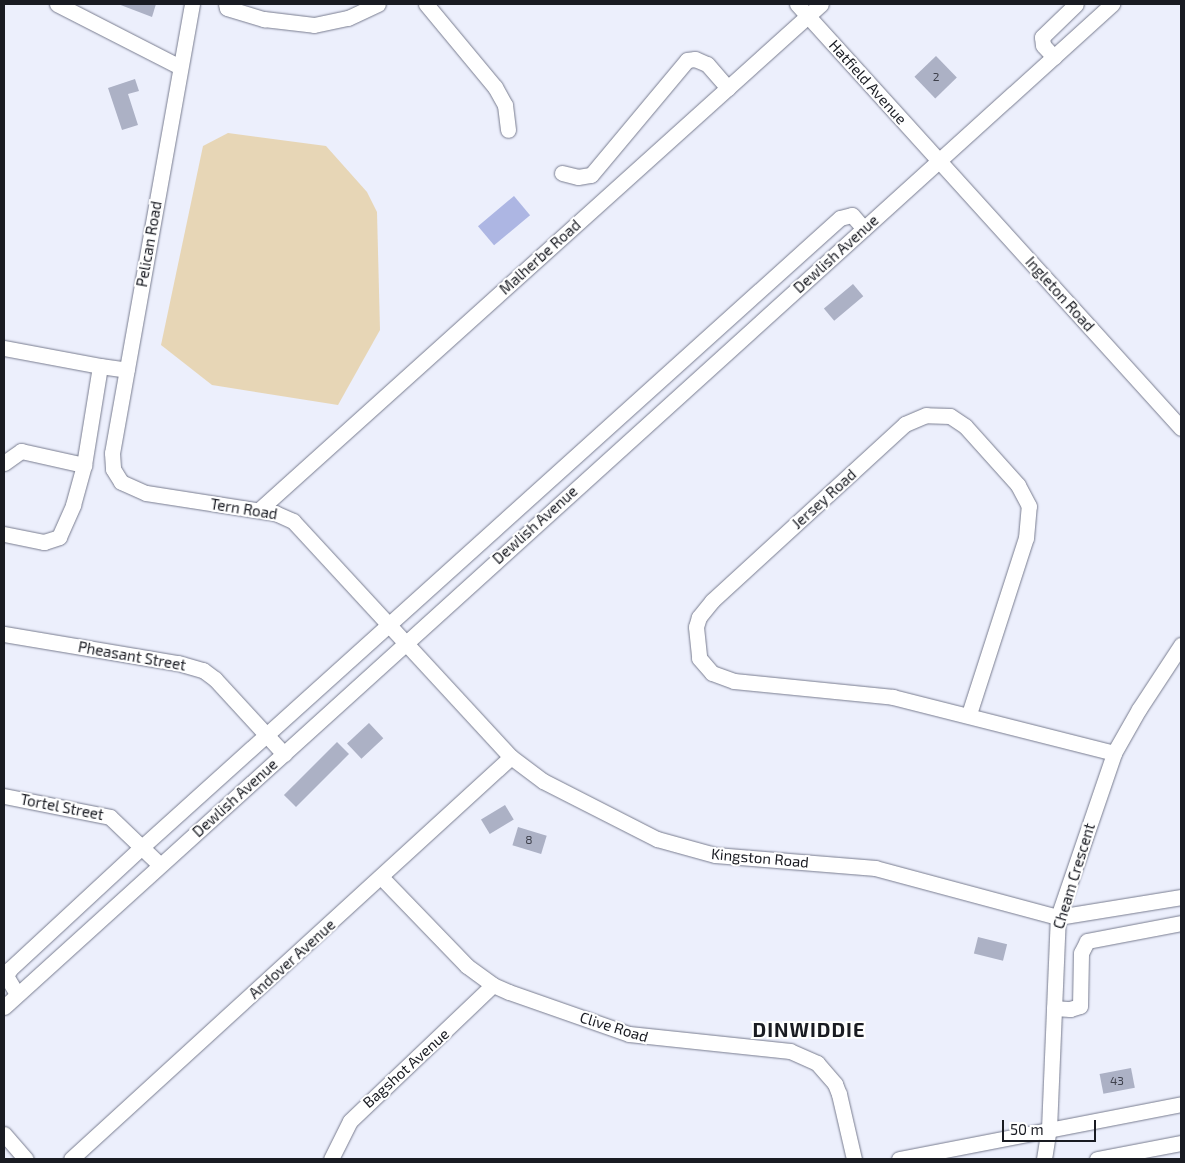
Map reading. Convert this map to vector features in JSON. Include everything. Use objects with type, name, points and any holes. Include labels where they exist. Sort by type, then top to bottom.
[{"type":"street","points":[[57,4],[180,67]]},
{"type":"street","name":"Pelican Road","points":[[121,482],[113,469],[112,453],[192,4]]},
{"type":"street","points":[[226,4],[227,8],[264,19],[314,25],[348,18],[378,4]]},
{"type":"street","points":[[426,4],[495,87],[505,105],[508,130]]},
{"type":"street","name":"Hatfield Avenue","points":[[797,4],[939,159]]},
{"type":"street","name":"Malherbe Road","points":[[259,510],[821,4]]},
{"type":"street","points":[[1054,57],[1043,45],[1042,37],[1076,4]]},
{"type":"street","name":"Dewlish Avenue","points":[[4,1007],[647,424],[859,223],[939,159],[1112,4]]},
{"type":"street","points":[[562,173],[578,177],[591,175],[687,60],[695,59],[707,64],[728,88]]},
{"type":"street","name":"Ingleton Road","points":[[939,159],[1181,428]]},
{"type":"street","name":"Dewlish Avenue","points":[[17,994],[6,976],[10,969],[144,846],[840,218],[849,214],[859,223]]},
{"type":"street","points":[[4,348],[126,370]]},
{"type":"street","points":[[4,534],[44,542],[59,537],[73,505],[84,465],[100,366]]},
{"type":"street","points":[[633,406],[647,424]]},
{"type":"street","name":"Jersey Road","points":[[969,714],[1026,538],[1029,506],[1018,484],[965,426],[950,416],[926,415],[905,424],[712,601],[699,617],[696,649],[712,673],[734,681],[893,696],[969,714],[1114,753]]},
{"type":"street","points":[[4,463],[21,451],[84,465]]},
{"type":"street","name":"Tern Road","points":[[121,482],[146,493],[259,510],[293,521],[404,644]]},
{"type":"street","points":[[465,557],[480,575]]},
{"type":"street","name":"Pheasant Street","points":[[4,634],[191,666],[216,679],[284,754]]},
{"type":"street","name":"Kingston Road","points":[[404,644],[511,757],[565,793],[657,839],[677,846],[715,855],[875,868],[1058,917],[1181,897]]},
{"type":"street","name":"Cheam Crescent","points":[[1044,1159],[1049,1129],[1058,917],[1114,753],[1139,709],[1181,645]]},
{"type":"street","name":"Andover Avenue","points":[[71,1159],[382,878],[511,757]]},
{"type":"street","name":"Tortel Street","points":[[4,796],[110,816],[144,846],[160,865]]},
{"type":"street","name":"Clive Road","points":[[382,878],[467,966],[493,985],[637,1036],[775,1049],[803,1056],[817,1063],[835,1084],[854,1159]]},
{"type":"street","points":[[1054,1008],[1070,1010],[1080,1006],[1081,953],[1087,941],[1181,922]]},
{"type":"street","name":"Bagshot Avenue","points":[[331,1159],[350,1121],[493,985]]},
{"type":"street","points":[[899,1159],[1181,1104]]},
{"type":"street","points":[[4,1134],[26,1159]]},
{"type":"street","points":[[1098,1159],[1181,1143]]},
{"type":"shaded area","points":[[228,133],[326,146],[367,192],[377,212],[380,330],[338,405],[212,385],[161,345],[203,146]]},
{"type":"water","points":[[514,196],[530,215],[494,245],[478,226]]},
{"type":"building","points":[[118,4],[156,4],[152,17]]},
{"type":"building","points":[[936,56],[957,78],[935,98],[914,77]]},
{"type":"building","points":[[135,79],[139,91],[128,94],[138,125],[122,130],[108,88]]},
{"type":"building","points":[[853,284],[863,296],[834,321],[824,308]]},
{"type":"building","points":[[369,723],[383,738],[361,759],[347,743]]},
{"type":"building","points":[[337,742],[349,754],[296,807],[284,795]]},
{"type":"building","points":[[505,805],[514,820],[490,834],[481,819]]},
{"type":"building","points":[[518,827],[547,836],[541,854],[512,845]]},
{"type":"building","points":[[978,937],[1007,944],[1003,961],[974,953]]},
{"type":"building","points":[[1131,1068],[1135,1088],[1103,1094],[1100,1074]]},
{"type":"district","name":"DINWIDDIE","points":[[809,1029]]}]
